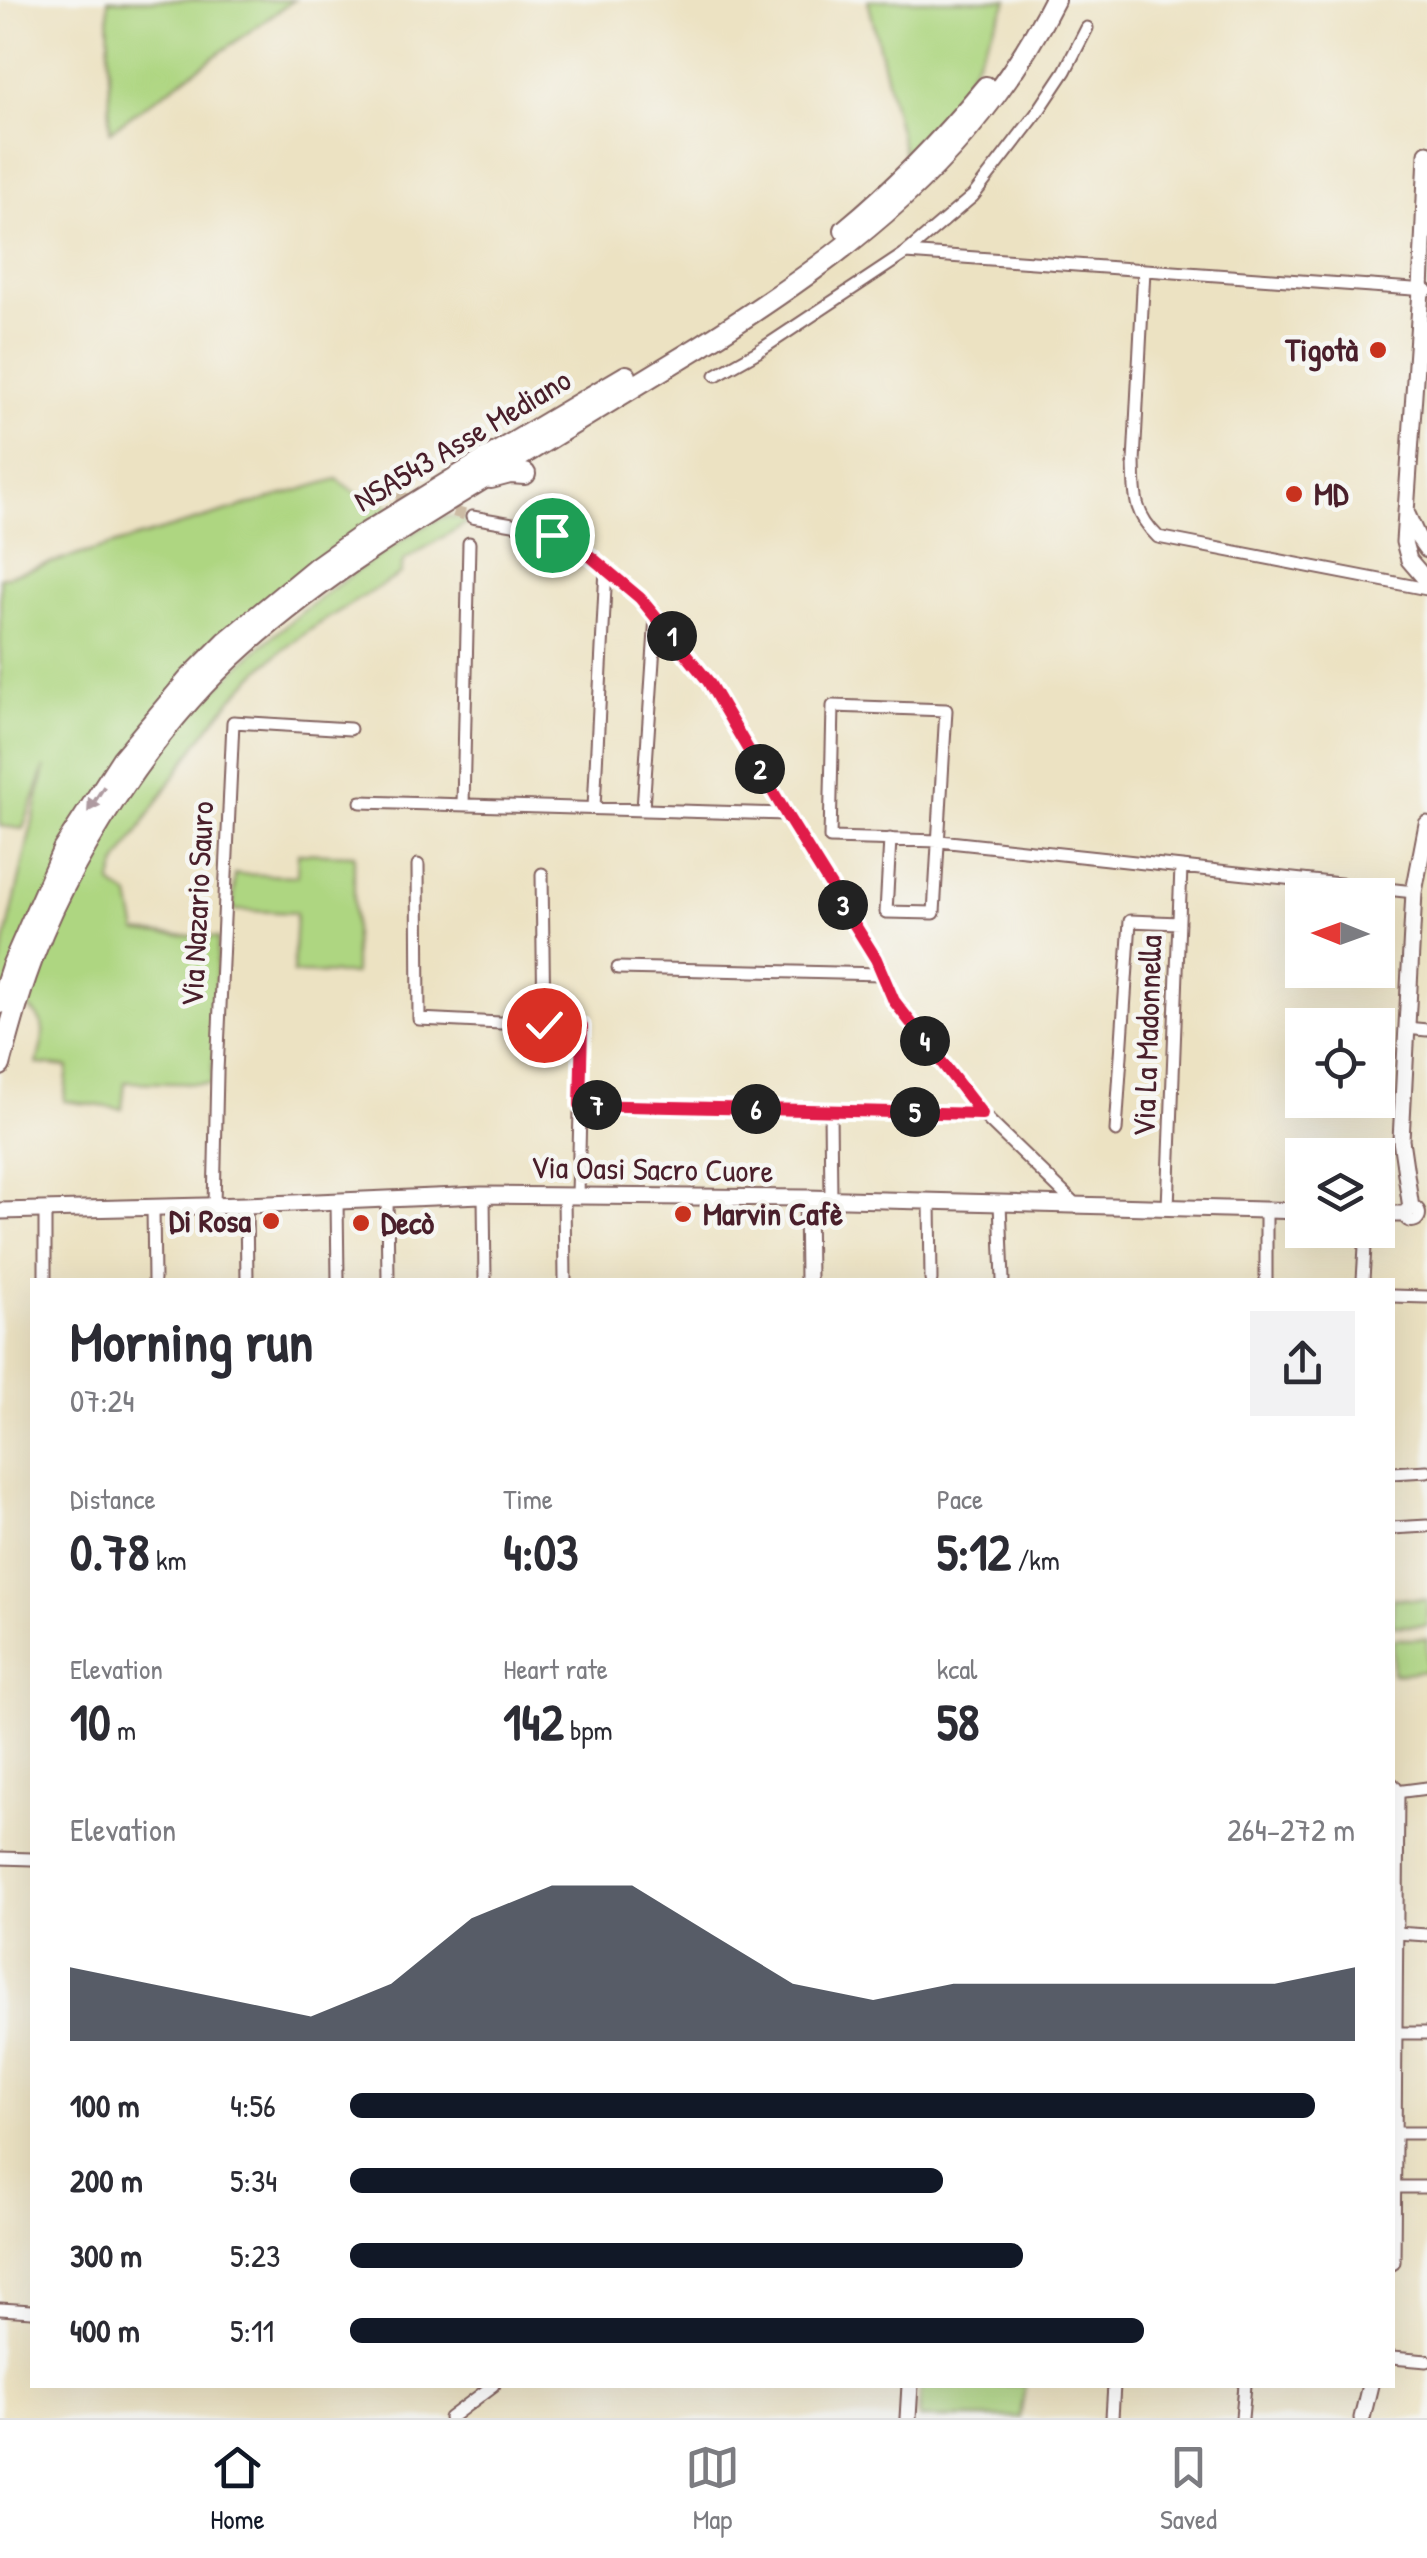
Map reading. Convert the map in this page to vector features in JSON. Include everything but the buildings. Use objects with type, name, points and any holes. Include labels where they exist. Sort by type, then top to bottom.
[{"type":"highway","name":"NSA543 Asse Mediano","points":[[0,1003],[12,966],[122,759],[189,679],[226,642],[316,567],[358,538],[564,411],[659,358],[817,254],[888,194],[945,137],[990,82],[1020,37],[1038,0]]},
{"type":"highway","name":"NSA543 Asse Mediano","points":[[71,855],[170,725],[245,644],[366,551],[781,294],[868,230],[939,164],[970,129],[1010,74],[1054,0]]},
{"type":"highway","points":[[610,416],[664,368]]},
{"type":"highway","points":[[480,480],[525,474]]},
{"type":"highway","points":[[0,1065],[26,974],[71,855]]},
{"type":"street","points":[[716,376],[906,253],[973,196],[1055,86],[1088,28]]},
{"type":"street","points":[[1427,153],[1424,290],[1404,530],[1406,552],[1427,585]]},
{"type":"street","points":[[906,253],[1424,290]]},
{"type":"street","points":[[1144,270],[1134,462],[1134,493],[1142,521],[1158,537],[1427,585]]},
{"type":"street","points":[[1406,552],[1426,548],[1408,514]]},
{"type":"street","points":[[472,517],[530,527],[578,546],[656,616],[708,681],[876,959],[894,1001],[982,1114],[1076,1205]]},
{"type":"street","points":[[464,805],[469,543]]},
{"type":"street","points":[[1387,580],[1398,572],[1406,552]]},
{"type":"street","points":[[594,808],[606,568]]},
{"type":"street","points":[[644,809],[656,616]]},
{"type":"street","points":[[890,840],[886,912],[934,913],[940,841],[946,710],[833,706],[830,838],[940,841],[1414,892]]},
{"type":"street","name":"Via Nazario Sauro","points":[[214,1206],[233,722],[350,729]]},
{"type":"street","points":[[361,802],[786,814]]},
{"type":"street","points":[[1415,1213],[1401,1140],[1406,1028],[1419,927],[1414,892],[1427,824]]},
{"type":"street","points":[[418,865],[418,1019],[582,1026],[580,1105],[565,1278]]},
{"type":"street","name":"Via La Madonnella","points":[[1168,1207],[1181,867]]},
{"type":"street","points":[[542,874],[544,1025]]},
{"type":"street","points":[[1116,1131],[1130,921],[1179,923]]},
{"type":"street","points":[[618,968],[882,974]]},
{"type":"street","points":[[1406,1028],[1427,1030]]},
{"type":"street","points":[[580,1105],[982,1114]]},
{"type":"street","points":[[830,1110],[831,1199]]},
{"type":"street","points":[[484,1195],[485,1278]]},
{"type":"street","name":"Via Oasi Sacro Cuore","points":[[0,1211],[484,1195],[806,1198],[1285,1210]]},
{"type":"street","points":[[806,1198],[808,1278]]},
{"type":"street","points":[[387,1199],[388,1278]]},
{"type":"street","points":[[337,1201],[338,1278]]},
{"type":"street","points":[[930,1201],[932,1278]]},
{"type":"street","points":[[1000,1203],[1003,1278]]},
{"type":"street","points":[[246,1205],[247,1278]]},
{"type":"street","points":[[153,1208],[154,1278]]},
{"type":"street","points":[[1266,1209],[1266,1278]]},
{"type":"street","points":[[44,1210],[45,1278]]},
{"type":"street","points":[[1363,1278],[1365,1248]]},
{"type":"street","points":[[1395,1296],[1427,1297]]},
{"type":"street","points":[[1395,1473],[1427,1471]]},
{"type":"street","points":[[1395,1528],[1427,1526]]},
{"type":"street","points":[[1395,1790],[1427,1788]]},
{"type":"street","points":[[0,1858],[30,1860]]},
{"type":"street","points":[[1395,2084],[1395,1922],[1427,1934]]},
{"type":"street","points":[[1396,2033],[1427,2033]]},
{"type":"street","points":[[1395,2134],[1427,2133]]},
{"type":"street","points":[[1395,2187],[1427,2188]]},
{"type":"street","points":[[0,2309],[30,2311]]},
{"type":"street","points":[[1395,2358],[1427,2361]]},
{"type":"street","points":[[450,2418],[490,2388]]},
{"type":"street","points":[[908,2418],[910,2388]]},
{"type":"street","points":[[1112,2418],[1114,2388]]},
{"type":"street","points":[[1242,2418],[1245,2388]]},
{"type":"street","points":[[1362,2418],[1369,2388]]},
{"type":"green space","points":[[108,0],[294,0],[110,131]]},
{"type":"green space","points":[[868,0],[1008,0],[960,92],[907,165]]},
{"type":"green space","points":[[337,479],[359,495],[394,507],[312,563],[167,740],[244,662],[356,571],[435,521],[448,516],[470,521],[403,561],[401,574],[301,636],[248,682],[187,757],[117,864],[111,884],[130,897],[137,932],[218,938],[212,1084],[125,1082],[122,1109],[64,1101],[68,1067],[37,1064],[43,1038],[38,1017],[0,991],[0,965],[45,767],[23,829],[0,826],[0,578]]},
{"type":"green space","points":[[298,853],[354,855],[354,974],[293,973],[296,913],[233,910],[235,874],[297,876]]},
{"type":"green space","points":[[1395,1598],[1427,1600],[1427,1626],[1395,1626]]},
{"type":"green space","points":[[1395,1639],[1427,1639],[1427,1671],[1395,1674]]},
{"type":"green space","points":[[921,2388],[1025,2388],[1020,2418],[919,2418]]},
{"type":"tunnel","points":[[381,491],[415,501]]},
{"type":"tunnel","points":[[438,507],[472,517]]},
{"type":"place","name":"Tigotà","points":[[1378,350]]},
{"type":"place","name":"MD","points":[[1294,494]]},
{"type":"place","name":"Marvin Cafè","points":[[683,1214]]},
{"type":"place","name":"Di Rosa","points":[[271,1221]]},
{"type":"place","name":"Decò","points":[[361,1223]]},
{"type":"route","points":[[544,1025],[582,1026],[580,1105],[982,1114],[894,1001],[876,959],[708,681],[640,598],[578,546],[552,535]]}]
